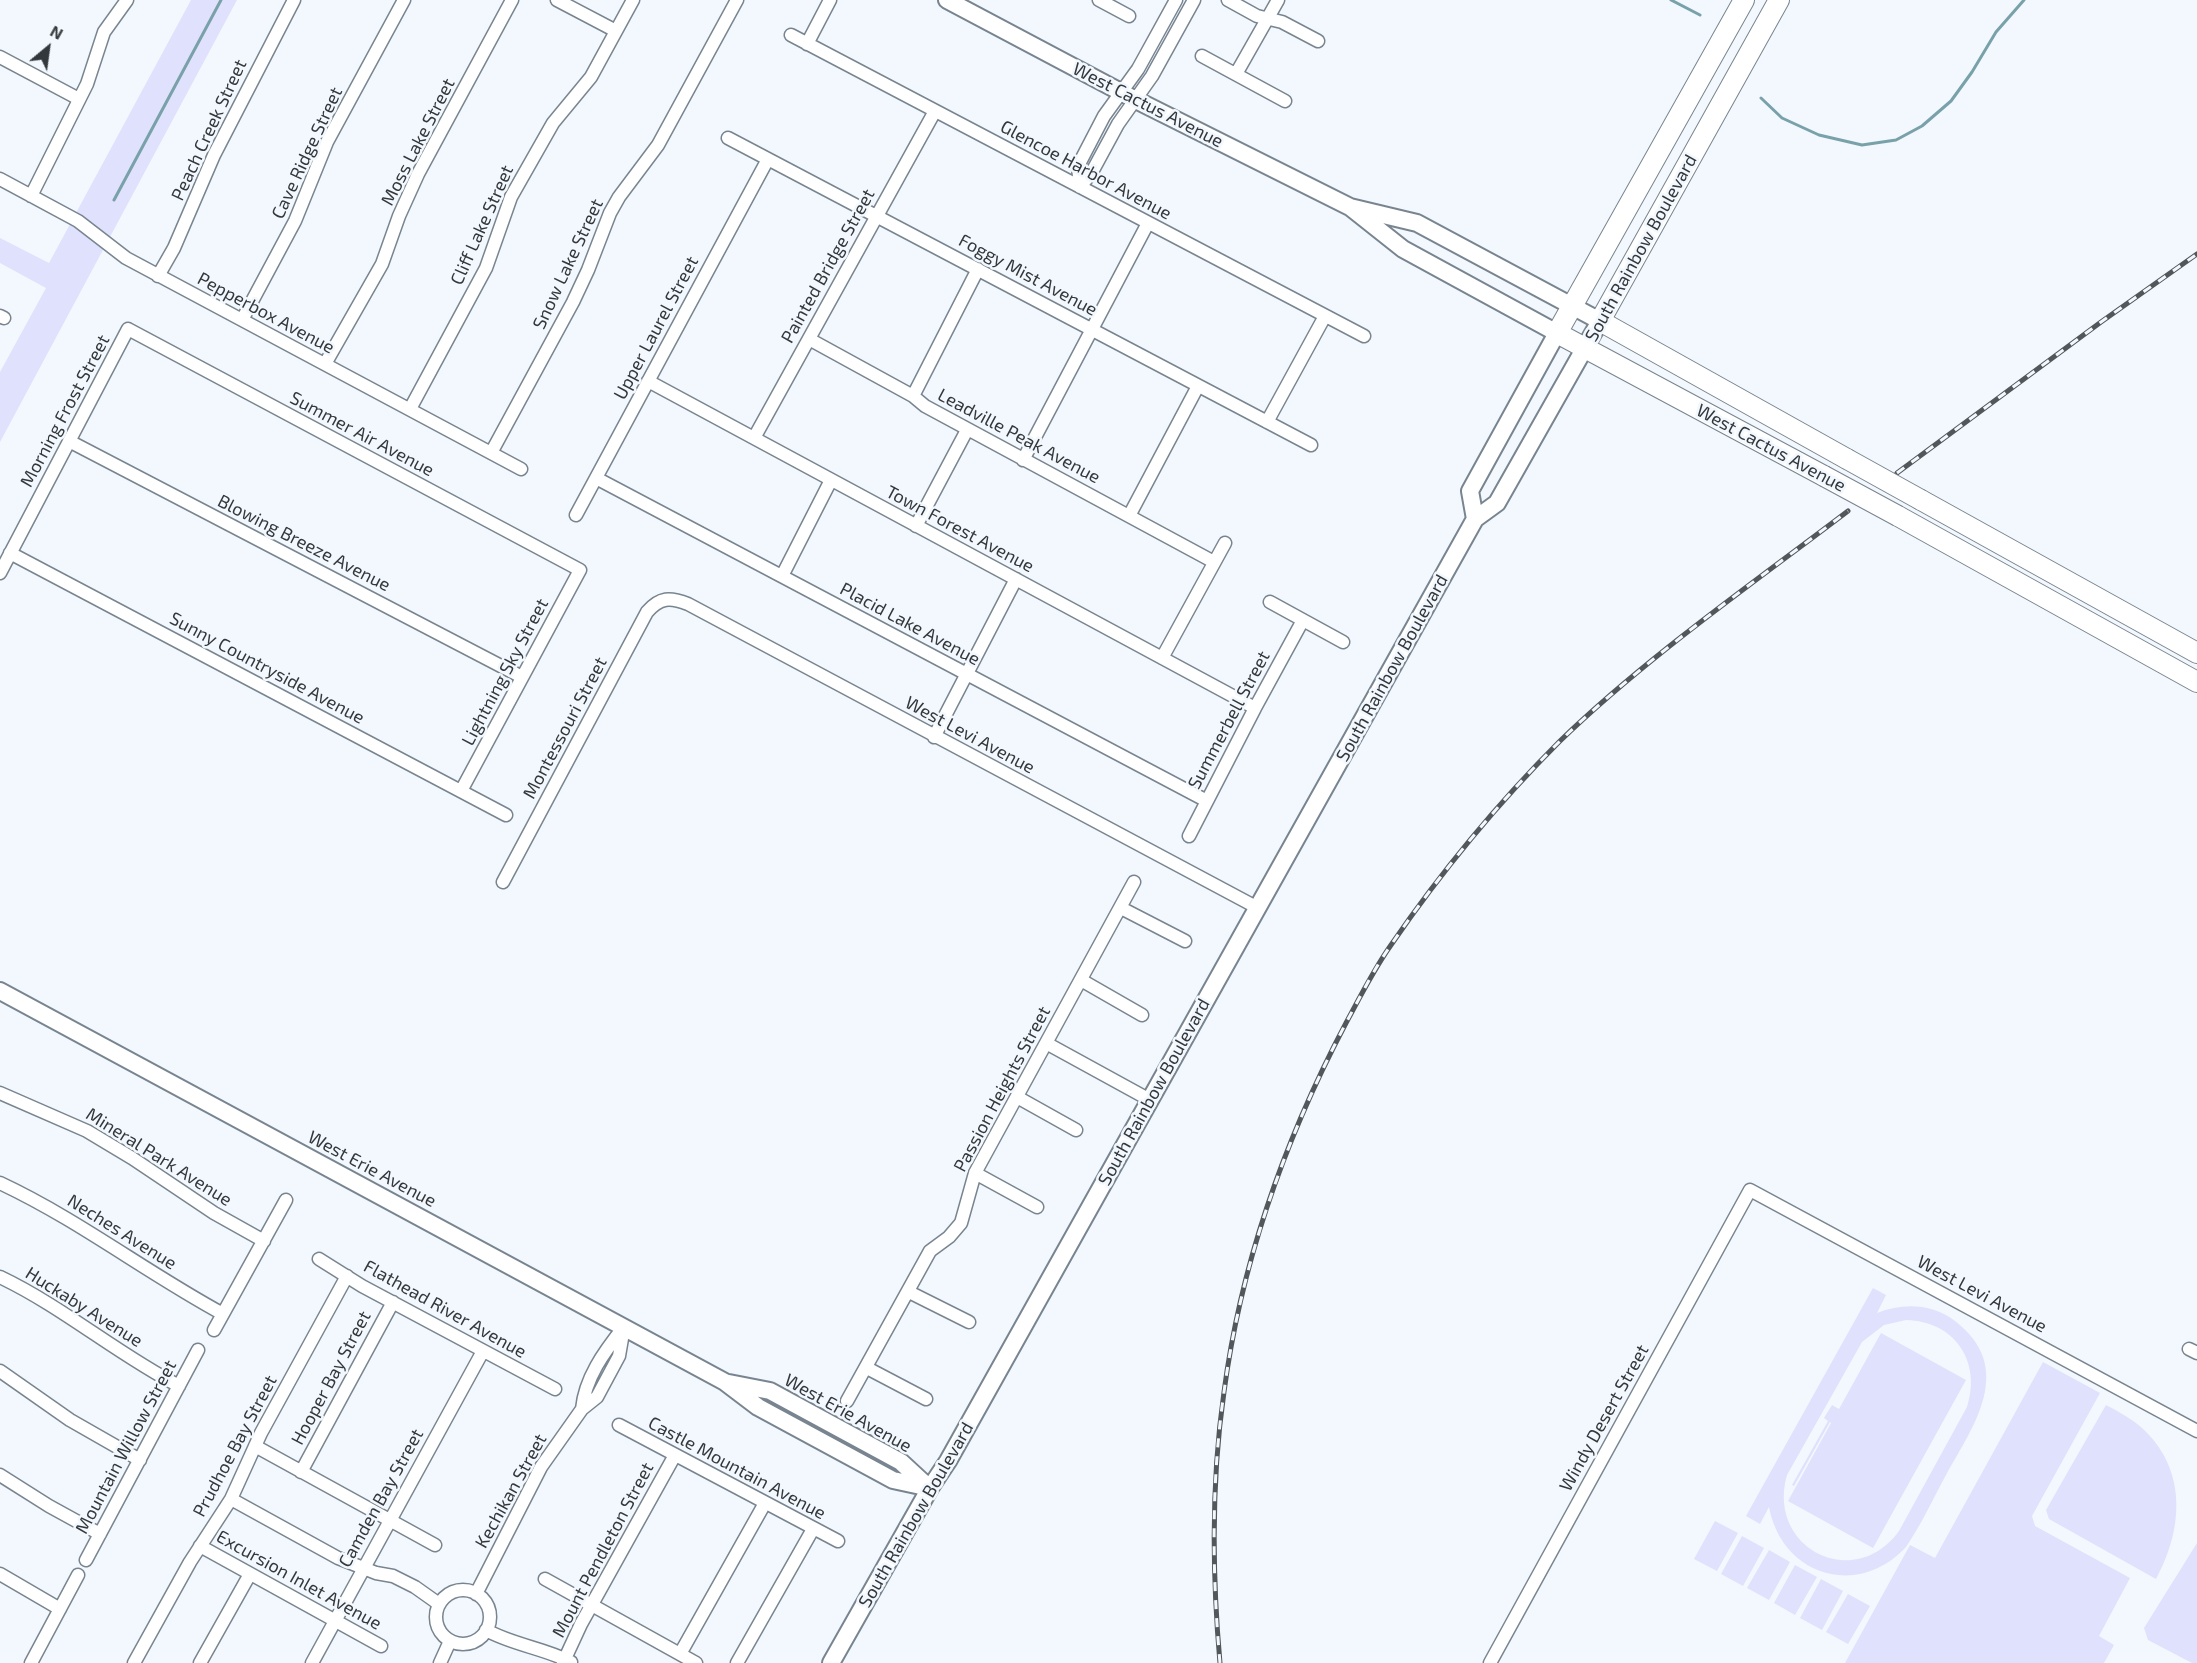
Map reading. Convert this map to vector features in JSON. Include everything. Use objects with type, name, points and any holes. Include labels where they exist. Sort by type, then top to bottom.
[{"type":"main road","name":"South Rainbow Boulevard","points":[[1557,333],[1744,0]]},
{"type":"main road","name":"South Rainbow Boulevard","points":[[1600,321],[1779,0]]},
{"type":"main road","name":"West Cactus Avenue","points":[[1600,321],[2197,653]]},
{"type":"main road","name":"West Cactus Avenue","points":[[1557,333],[1899,516],[2197,682]]},
{"type":"street","points":[[31,196],[87,84],[104,32],[127,0]]},
{"type":"street","name":"Peach Creek Street","points":[[158,276],[182,232],[214,155],[294,0]]},
{"type":"street","name":"Cave Ridge Street","points":[[242,320],[296,221],[327,142],[404,0]]},
{"type":"street","name":"Moss Lake Street","points":[[325,364],[382,264],[399,216],[418,174],[512,0]]},
{"type":"street","points":[[557,0],[616,31]]},
{"type":"street","name":"Cliff Lake Street","points":[[410,409],[486,268],[511,197],[553,123],[591,77],[633,0]]},
{"type":"street","name":"Snow Lake Street","points":[[491,453],[573,302],[610,213],[663,136],[737,0]]},
{"type":"street","points":[[807,44],[830,0]]},
{"type":"street","name":"West Cactus Avenue","points":[[947,0],[1128,95],[1350,207],[1403,249],[1557,333]]},
{"type":"street","points":[[1099,0],[1129,16]]},
{"type":"street","points":[[1080,187],[1092,172],[1138,69],[1176,0]]},
{"type":"street","points":[[1128,95],[1152,76],[1194,0]]},
{"type":"street","points":[[1228,0],[1257,16],[1282,22],[1318,41]]},
{"type":"street","points":[[1236,74],[1278,0]]},
{"type":"street","name":"Glencoe Harbor Avenue","points":[[791,35],[1364,336]]},
{"type":"street","points":[[1202,56],[1285,101]]},
{"type":"street","points":[[0,57],[79,99]]},
{"type":"street","name":"Painted Bridge Street","points":[[754,438],[934,111]]},
{"type":"street","name":"Foggy Mist Avenue","points":[[728,138],[1311,445]]},
{"type":"street","name":"Upper Laurel Street","points":[[576,514],[768,159]]},
{"type":"street","name":"Pepperbox Avenue","points":[[0,179],[78,221],[126,258],[158,276],[522,469]]},
{"type":"street","name":"West Cactus Avenue","points":[[1350,207],[1418,223],[1600,321]]},
{"type":"street","points":[[1023,460],[1148,223]]},
{"type":"street","points":[[913,396],[978,269]]},
{"type":"street","points":[[1267,422],[1325,316]]},
{"type":"street","name":"South Rainbow Boulevard","points":[[831,1663],[930,1488],[948,1461],[1475,519],[1497,503],[1600,321]]},
{"type":"street","name":"Morning Frost Street","points":[[0,573],[128,329]]},
{"type":"street","name":"Summer Air Avenue","points":[[128,329],[580,570]]},
{"type":"street","name":"South Rainbow Boulevard","points":[[1475,519],[1470,491],[1557,333]]},
{"type":"street","name":"Leadville Peak Avenue","points":[[808,339],[913,396],[925,406],[967,430],[1215,562]]},
{"type":"street","name":"Town Forest Avenue","points":[[648,381],[1255,708]]},
{"type":"street","points":[[1129,516],[1198,386]]},
{"type":"street","points":[[916,526],[967,430]]},
{"type":"street","name":"Blowing Breeze Avenue","points":[[69,441],[522,677]]},
{"type":"street","name":"Placid Lake Avenue","points":[[596,478],[1207,801]]},
{"type":"street","points":[[782,576],[831,480]]},
{"type":"street","points":[[1162,658],[1225,543]]},
{"type":"street","name":"Sunny Countryside Avenue","points":[[10,553],[507,815]]},
{"type":"street","name":"Lightning Sky Street","points":[[461,791],[580,570]]},
{"type":"street","points":[[934,737],[1016,579]]},
{"type":"street","name":"West Levi Avenue","points":[[665,598],[676,599],[688,604],[1258,908]]},
{"type":"street","name":"Montessouri Street","points":[[503,882],[647,612],[655,603],[665,598]]},
{"type":"street","points":[[1270,602],[1343,642]]},
{"type":"street","name":"Summerbell Street","points":[[1189,836],[1303,620]]},
{"type":"street","name":"Passion Heights Street","points":[[847,1401],[930,1251],[949,1238],[961,1223],[975,1173],[1134,882]]},
{"type":"street","points":[[1120,908],[1185,941]]},
{"type":"street","points":[[1081,980],[1142,1016]]},
{"type":"street","name":"West Erie Avenue","points":[[0,991],[725,1382],[758,1407],[893,1479],[930,1488]]},
{"type":"street","points":[[1046,1043],[1150,1100]]},
{"type":"street","name":"Mineral Park Avenue","points":[[0,1093],[87,1131],[148,1168],[214,1213],[264,1240]]},
{"type":"street","points":[[1017,1097],[1076,1130]]},
{"type":"street","points":[[975,1173],[1037,1207]]},
{"type":"street","name":"Neches Avenue","points":[[0,1183],[72,1221],[159,1277],[223,1314]]},
{"type":"street","name":"West Levi Avenue","points":[[1750,1190],[2197,1431]]},
{"type":"street","name":"Windy Desert Street","points":[[1490,1663],[1750,1190]]},
{"type":"street","points":[[214,1330],[286,1200]]},
{"type":"street","name":"Flathead River Avenue","points":[[320,1259],[362,1286],[555,1389]]},
{"type":"street","name":"Prudhoe Bay Street","points":[[134,1663],[200,1546],[231,1499],[255,1446],[347,1276]]},
{"type":"street","name":"Huckaby Avenue","points":[[0,1277],[179,1386]]},
{"type":"street","points":[[909,1292],[969,1322]]},
{"type":"street","name":"Hooper Bay Street","points":[[301,1472],[393,1302]]},
{"type":"street","name":"Kechikan Street","points":[[476,1594],[541,1467],[582,1408],[584,1391],[606,1349],[624,1327]]},
{"type":"street","name":"Mountain Willow Street","points":[[86,1560],[198,1350]]},
{"type":"street","name":"Camden Bay Street","points":[[312,1663],[483,1351]]},
{"type":"street","points":[[867,1368],[926,1399]]},
{"type":"street","points":[[0,1371],[70,1420],[140,1460]]},
{"type":"street","name":"Castle Mountain Avenue","points":[[619,1425],[838,1541]]},
{"type":"street","points":[[255,1446],[435,1545]]},
{"type":"street","name":"Mount Pendleton Street","points":[[567,1662],[592,1605],[675,1455]]},
{"type":"street","points":[[0,1475],[100,1534]]},
{"type":"street","points":[[231,1499],[338,1558],[393,1576],[415,1587],[439,1604]]},
{"type":"street","points":[[680,1654],[765,1503]]},
{"type":"street","points":[[737,1663],[813,1529]]},
{"type":"street","name":"Excursion Inlet Avenue","points":[[200,1546],[381,1646]]},
{"type":"street","points":[[0,1574],[60,1610]]},
{"type":"street","points":[[200,1663],[250,1574]]},
{"type":"street","points":[[31,1663],[78,1575]]},
{"type":"street","points":[[545,1579],[696,1663]]},
{"type":"street","points":[[468,1591],[476,1594],[482,1599],[489,1614],[486,1630],[474,1641],[466,1644],[450,1641],[438,1629],[436,1612],[439,1604],[451,1593],[468,1591]]},
{"type":"street","points":[[486,1630],[505,1640],[567,1662]]},
{"type":"street","points":[[440,1663],[450,1641]]},
{"type":"shaded area","points":[[191,0],[237,0],[0,442],[0,372],[46,288],[0,263],[0,238],[49,263]]},
{"type":"shaded area","points":[[1873,1288],[1886,1295],[1877,1313],[1907,1306],[1927,1308],[1955,1321],[1973,1339],[1983,1358],[1986,1377],[1984,1397],[1977,1417],[1911,1539],[1906,1547],[1887,1563],[1866,1572],[1845,1575],[1824,1572],[1805,1564],[1789,1550],[1777,1531],[1769,1507],[1760,1524],[1746,1516]],"holes":[[[1906,1320],[1923,1322],[1950,1336],[1960,1347],[1967,1360],[1971,1374],[1971,1390],[1967,1407],[1899,1531],[1880,1549],[1860,1559],[1838,1560],[1818,1554],[1801,1541],[1789,1523],[1784,1501],[1787,1475],[1862,1342],[1884,1325]]]},
{"type":"shaded area","points":[[1881,1333],[1966,1380],[1873,1548],[1788,1501],[1831,1423],[1794,1486],[1792,1485],[1828,1421],[1824,1418],[1832,1405],[1839,1409]]},
{"type":"shaded area","points":[[2043,1362],[2100,1393],[2032,1516],[2035,1526],[2130,1578],[2099,1636],[2114,1645],[2104,1663],[1845,1663],[1910,1545],[1935,1558]]},
{"type":"shaded area","points":[[2106,1405],[2141,1427],[2156,1443],[2167,1461],[2173,1480],[2176,1519],[2172,1540],[2156,1579],[2049,1519],[2046,1510]]},
{"type":"shaded area","points":[[1715,1521],[1738,1533],[1717,1571],[1694,1559]]},
{"type":"shaded area","points":[[1742,1536],[1764,1548],[1743,1586],[1721,1574]]},
{"type":"shaded area","points":[[2197,1543],[2197,1663],[2192,1663],[2148,1640],[2144,1628]]},
{"type":"shaded area","points":[[1769,1550],[1790,1562],[1769,1600],[1747,1588]]},
{"type":"shaded area","points":[[1795,1565],[1817,1577],[1795,1615],[1774,1603]]},
{"type":"shaded area","points":[[1821,1579],[1843,1591],[1822,1630],[1800,1618]]},
{"type":"shaded area","points":[[1848,1594],[1870,1606],[1848,1644],[1826,1632]]},
{"type":"waterway","points":[[114,200],[221,0]]},
{"type":"waterway","points":[[1671,0],[1700,15]]},
{"type":"waterway","points":[[1761,98],[1782,118],[1819,135],[1862,145],[1896,140],[1922,126],[1951,101],[1996,32],[2024,0]]},
{"type":"railway","points":[[1897,473],[2197,254]]},
{"type":"railway","points":[[1220,1663],[1214,1561],[1217,1460],[1224,1392],[1242,1296],[1254,1249],[1286,1156],[1324,1066],[1362,993],[1391,945],[1450,865],[1514,789],[1560,741],[1593,710],[1664,651],[1848,511]]}]
